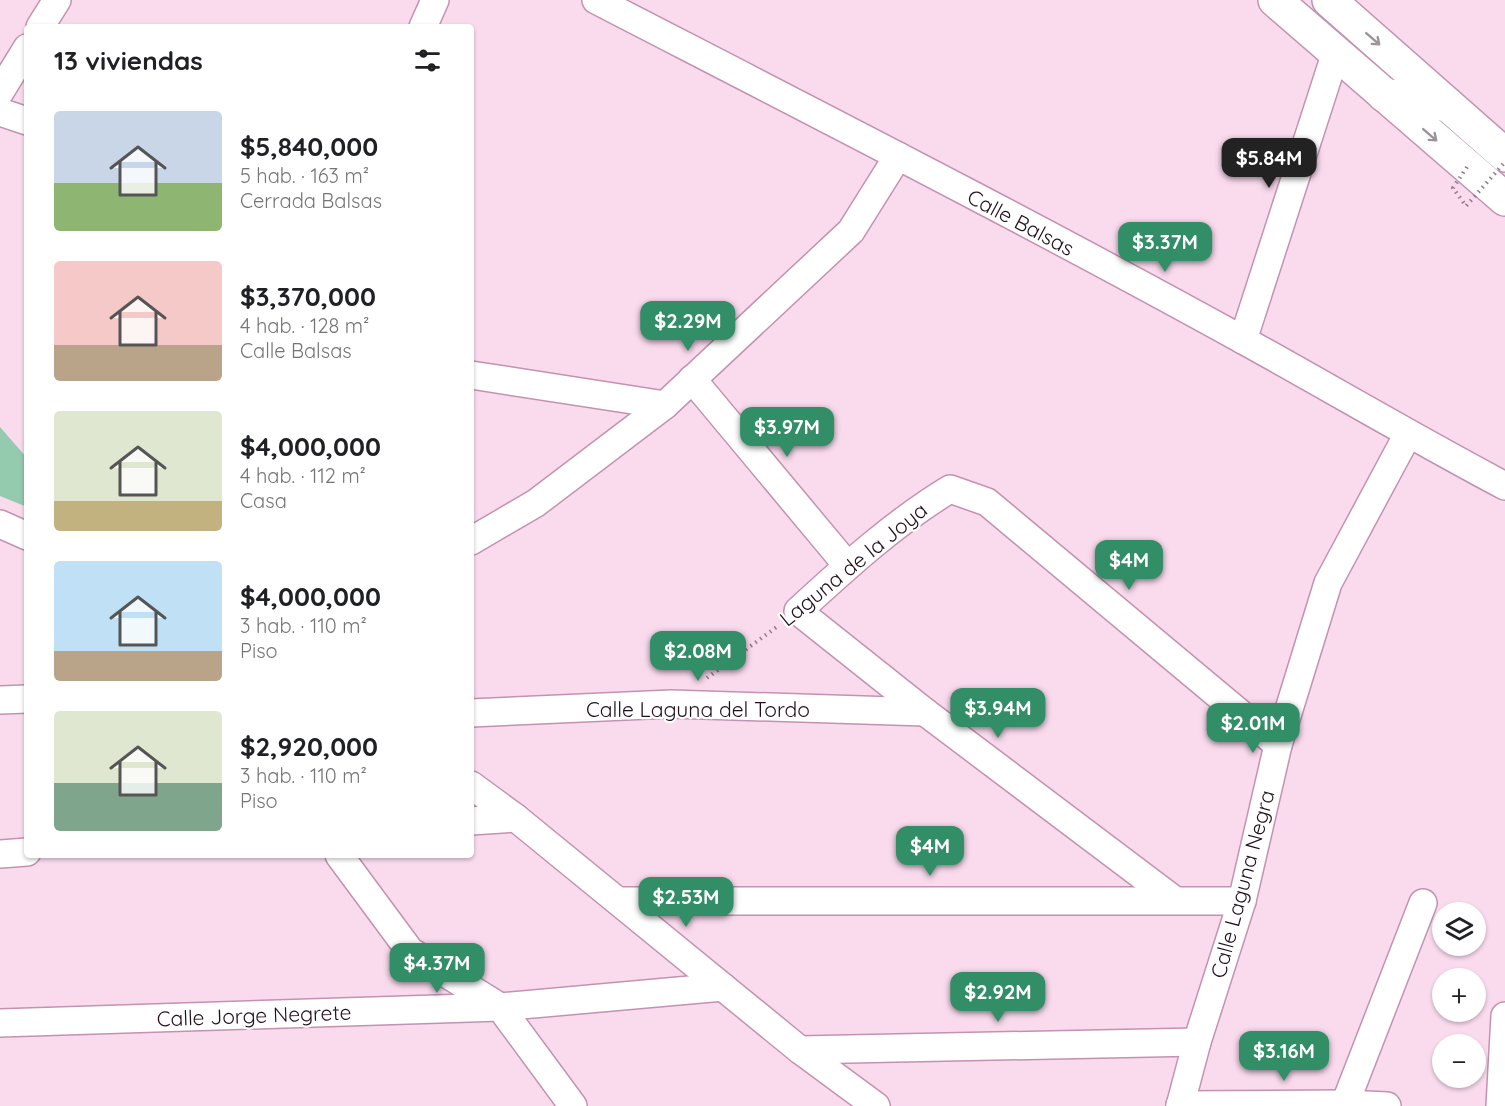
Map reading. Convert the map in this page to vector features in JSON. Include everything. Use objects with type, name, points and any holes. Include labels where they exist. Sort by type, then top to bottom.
[{"type":"main road","points":[[1275,0],[1505,199]]},
{"type":"main road","points":[[1329,0],[1505,154]]},
{"type":"main road","points":[[1384,95],[1448,105]]},
{"type":"street","points":[[42,24],[57,0]]},
{"type":"street","points":[[424,24],[435,0]]},
{"type":"street","name":"Calle Balsas","points":[[596,0],[898,156],[1243,340],[1407,434],[1505,486]]},
{"type":"street","points":[[1243,340],[1336,52]]},
{"type":"street","points":[[0,92],[24,53]]},
{"type":"street","points":[[0,112],[24,120]]},
{"type":"street","points":[[474,539],[536,503],[665,405],[851,231],[898,156]]},
{"type":"street","points":[[474,375],[665,405]]},
{"type":"street","points":[[692,379],[847,565]]},
{"type":"street","name":"Calle Laguna Negra","points":[[1180,1106],[1197,1042],[1242,901],[1278,745],[1328,582],[1407,434]]},
{"type":"street","name":"Laguna de la Joya","points":[[798,611],[847,565],[925,504],[950,489],[987,502],[1278,745]]},
{"type":"street","points":[[798,611],[925,712],[1173,899]]},
{"type":"street","points":[[0,700],[24,699]]},
{"type":"street","name":"Calle Laguna del Tordo","points":[[474,713],[670,704],[925,712]]},
{"type":"street","points":[[474,787],[516,818],[800,1050],[876,1106]]},
{"type":"street","points":[[474,821],[516,818]]},
{"type":"street","points":[[0,854],[24,852]]},
{"type":"street","points":[[341,858],[410,951],[500,1007],[573,1106]]},
{"type":"street","points":[[618,901],[1173,899],[1242,901]]},
{"type":"street","points":[[1345,1104],[1423,903]]},
{"type":"street","name":"Calle Jorge Negrete","points":[[0,1023],[500,1007],[723,987]]},
{"type":"street","points":[[1500,1106],[1505,1016]]},
{"type":"street","points":[[800,1050],[1197,1042]]},
{"type":"street","points":[[1180,1106],[1345,1104],[1387,1106]]},
{"type":"path","points":[[1467,166],[1453,188],[1466,206],[1505,162]]},
{"type":"path","name":"Laguna de la Joya","points":[[670,704],[798,611]]},
{"type":"green space","points":[[0,427],[24,455],[24,506],[0,496]]}]
